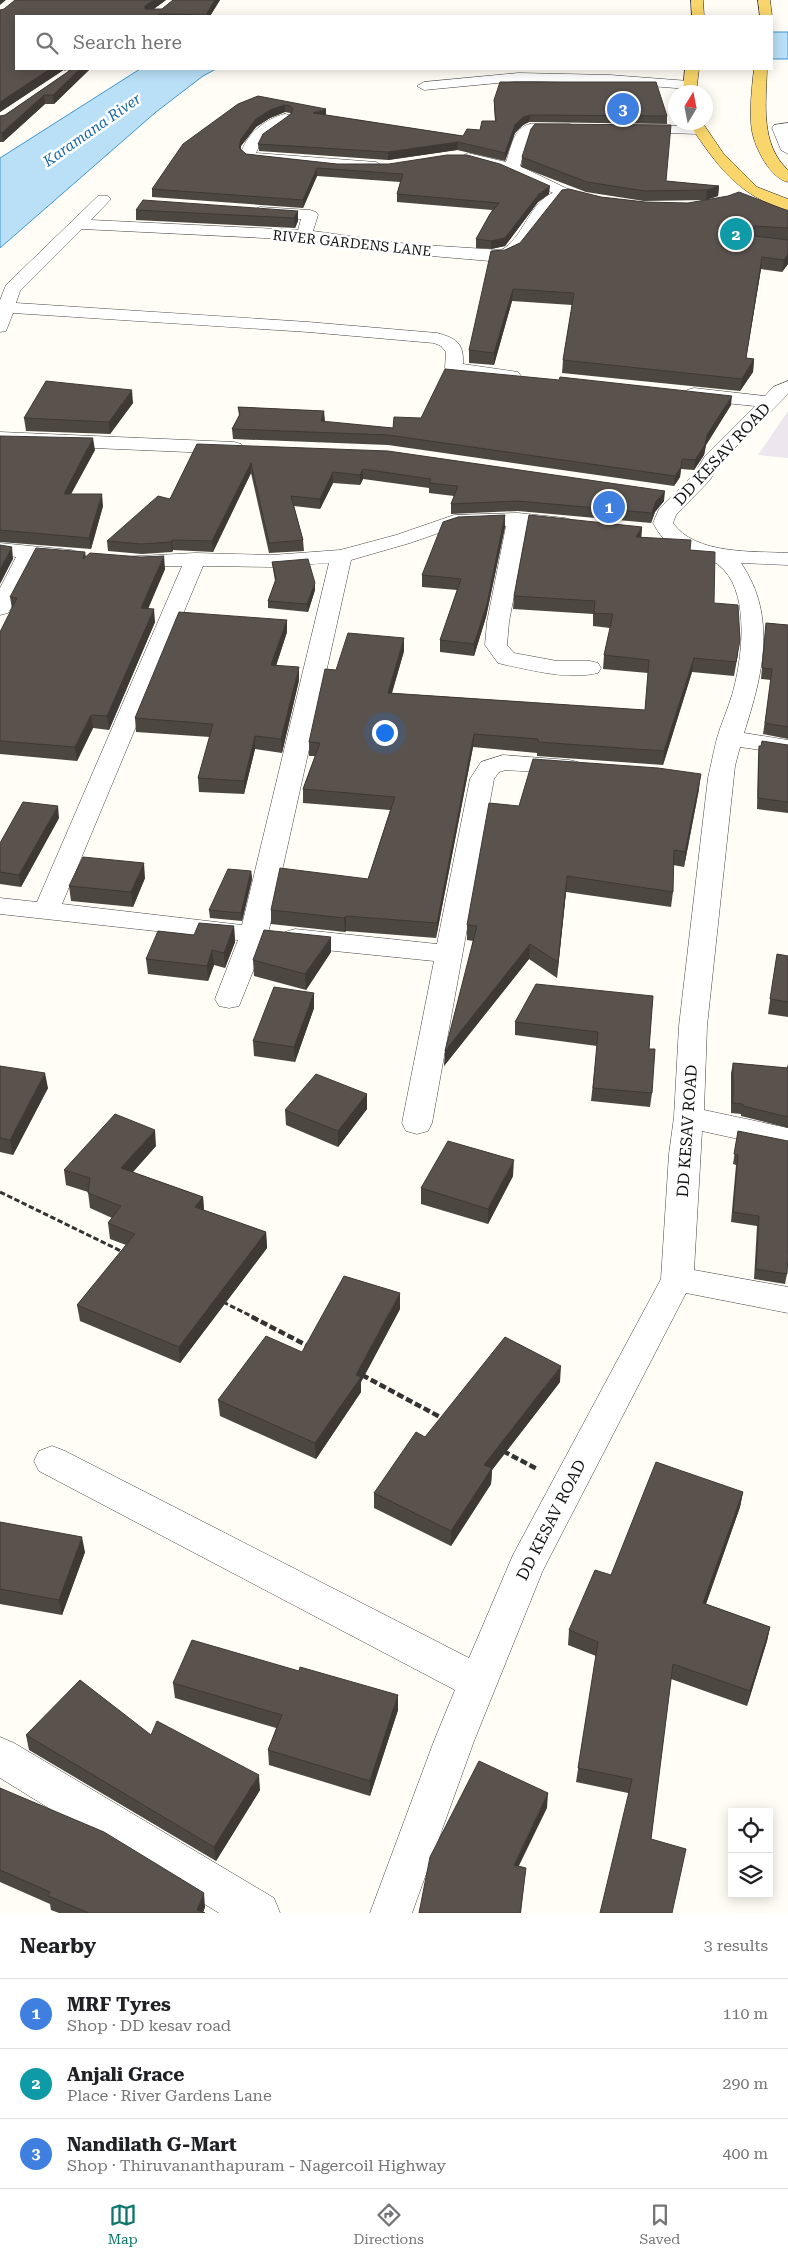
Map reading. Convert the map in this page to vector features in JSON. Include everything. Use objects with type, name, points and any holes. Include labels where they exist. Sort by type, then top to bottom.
[{"type":"main road","points":[[697,0],[698,15]]},
{"type":"main road","points":[[764,0],[766,15]]},
{"type":"main road","points":[[689,85],[692,70]]},
{"type":"main road","points":[[760,70],[759,131],[771,162],[785,172]]},
{"type":"main road","points":[[700,130],[746,192],[788,205]]},
{"type":"street","points":[[424,86],[519,77],[610,79],[668,86]]},
{"type":"street","points":[[285,118],[265,130],[255,139],[248,150],[248,154],[252,157],[391,166]]},
{"type":"street","points":[[619,129],[668,127]]},
{"type":"street","points":[[788,127],[779,128],[788,150]]},
{"type":"street","points":[[512,168],[522,135],[530,128],[579,128]]},
{"type":"street","points":[[453,156],[467,157],[512,168],[567,194],[610,203]]},
{"type":"street","name":"RIVER GARDENS LANE","points":[[78,224],[304,235],[408,249],[490,256],[504,255],[512,252],[545,206],[555,197],[567,194]]},
{"type":"street","points":[[0,327],[12,289],[103,199]]},
{"type":"street","points":[[243,211],[310,215],[304,235]]},
{"type":"street","points":[[6,307],[308,327],[437,338],[447,342],[455,351],[454,368],[527,377]]},
{"type":"street","points":[[673,392],[779,395]]},
{"type":"street","name":"DD KESAV ROAD","points":[[391,1913],[454,1741],[526,1566],[676,1279],[684,1154],[689,1117],[693,1026],[710,778],[729,738],[747,683],[752,627],[746,590],[732,566],[719,556],[656,533],[663,523],[670,494],[703,476],[712,460],[779,395]]},
{"type":"street","points":[[0,438],[257,448]]},
{"type":"street","points":[[0,549],[142,562],[195,559],[272,561],[341,556],[454,522],[518,519],[585,526]]},
{"type":"street","points":[[518,519],[498,622],[496,645],[506,658],[558,668],[590,668]]},
{"type":"street","points":[[0,608],[30,553]]},
{"type":"street","points":[[229,999],[254,934],[341,556]]},
{"type":"street","points":[[719,556],[788,559]]},
{"type":"street","points":[[46,911],[195,559]]},
{"type":"street","points":[[729,738],[788,747]]},
{"type":"street","points":[[417,1123],[482,779],[490,767],[503,762],[592,769]]},
{"type":"street","points":[[0,906],[450,954]]},
{"type":"street","points":[[689,1117],[788,1139]]},
{"type":"street","points":[[676,1279],[788,1300]]},
{"type":"street","points":[[52,1461],[479,1683]]},
{"type":"street","points":[[0,1756],[259,1913]]},
{"type":"path","points":[[0,1192],[124,1253]]},
{"type":"path","points":[[221,1300],[316,1351]]},
{"type":"path","points":[[360,1374],[446,1420]]},
{"type":"path","points":[[498,1448],[568,1485]]},
{"type":"shaded area","points":[[788,411],[788,458],[758,455]]},
{"type":"water","points":[[773,32],[788,32],[788,59],[773,59]]},
{"type":"water","name":"Karamana River","points":[[138,70],[214,70],[203,76],[156,112],[0,248],[0,158]]},
{"type":"building","points":[[15,0],[154,0],[145,6],[145,9],[162,9],[173,0],[215,0],[206,15],[15,15],[15,70],[48,70],[0,102],[0,10]]},
{"type":"building","points":[[71,70],[79,70],[53,95],[44,95],[2,133],[0,132],[0,116],[5,115]]},
{"type":"building","points":[[500,82],[656,82],[667,116],[530,115],[523,117],[515,125],[505,153],[458,142],[388,152],[258,144],[263,134],[291,114],[293,109],[285,105],[270,110],[256,119],[241,139],[239,148],[246,154],[337,164],[389,164],[447,155],[467,155],[500,164],[550,186],[539,194],[505,238],[491,241],[476,239],[490,214],[499,203],[397,194],[403,174],[317,168],[303,200],[152,189],[183,144],[238,104],[258,96],[326,109],[313,113],[463,136],[467,129],[480,130],[482,121],[496,121],[494,100]]},
{"type":"building","points":[[535,124],[668,125],[668,130],[671,130],[666,181],[719,186],[707,190],[645,191],[587,182],[522,157],[531,129]]},
{"type":"building","points":[[569,189],[601,197],[645,202],[688,203],[728,196],[739,192],[788,211],[788,228],[755,226],[752,232],[755,236],[788,240],[788,254],[784,260],[762,257],[746,358],[754,359],[742,379],[563,360],[574,293],[513,289],[494,353],[469,350],[491,251],[505,250],[520,243],[562,190]]},
{"type":"building","points":[[143,200],[298,211],[294,218],[136,210]]},
{"type":"building","points":[[445,369],[559,380],[560,377],[732,396],[707,435],[705,445],[695,460],[682,459],[681,467],[675,476],[388,435],[232,429],[240,414],[238,407],[324,411],[321,421],[393,428],[394,417],[421,418]]},
{"type":"building","points":[[46,381],[132,390],[109,422],[24,418]]},
{"type":"building","points":[[0,436],[93,438],[64,494],[102,494],[89,538],[0,530]]},
{"type":"building","points":[[197,444],[388,451],[665,491],[656,501],[652,513],[518,501],[451,504],[458,486],[429,483],[431,479],[363,469],[360,475],[333,472],[320,499],[291,496],[303,540],[269,543],[251,463],[212,541],[172,540],[171,542],[141,544],[107,541],[158,496],[170,499]]},
{"type":"building","points":[[505,515],[487,604],[474,644],[440,640],[461,579],[422,575],[443,522],[458,517]]},
{"type":"building","points":[[529,515],[642,527],[636,537],[691,540],[690,550],[715,552],[714,603],[738,605],[740,640],[736,662],[694,658],[664,751],[538,742],[538,739],[474,734],[437,923],[346,916],[344,918],[271,910],[280,868],[368,879],[395,797],[303,789],[320,743],[309,742],[325,669],[336,670],[348,633],[404,638],[388,693],[645,710],[649,660],[604,655],[613,614],[594,613],[595,601],[514,596]]},
{"type":"building","points":[[0,545],[12,547],[0,569]]},
{"type":"building","points":[[36,548],[85,552],[83,559],[90,553],[141,557],[164,556],[141,608],[154,609],[107,716],[91,715],[75,747],[0,741],[0,632],[17,598],[10,597]]},
{"type":"building","points":[[308,559],[315,583],[307,604],[268,601],[276,579],[272,562]]},
{"type":"building","points":[[179,612],[287,620],[271,665],[299,667],[281,739],[255,736],[244,781],[198,778],[213,724],[135,718]]},
{"type":"building","points":[[766,623],[788,625],[788,727],[765,723],[772,669],[762,668]]},
{"type":"building","points":[[762,741],[788,745],[788,802],[758,798],[759,746],[761,746]]},
{"type":"building","points":[[533,759],[658,768],[701,774],[685,852],[674,850],[673,892],[567,876],[558,962],[530,944],[445,1051],[477,926],[467,925],[489,803],[519,806]]},
{"type":"building","points":[[23,802],[58,806],[19,875],[0,872],[0,843]]},
{"type":"building","points":[[83,857],[144,863],[131,892],[69,886]]},
{"type":"building","points":[[228,869],[251,871],[241,913],[209,910]]},
{"type":"building","points":[[199,923],[234,926],[224,953],[212,950],[207,966],[146,959],[158,931],[194,935]]},
{"type":"building","points":[[264,930],[331,937],[305,974],[253,960]]},
{"type":"building","points":[[777,954],[788,956],[788,1002],[770,999]]},
{"type":"building","points":[[536,984],[653,996],[649,1049],[655,1049],[652,1093],[593,1088],[598,1032],[515,1022]]},
{"type":"building","points":[[274,987],[314,993],[294,1047],[253,1041]]},
{"type":"building","points":[[733,1063],[788,1068],[788,1117],[733,1103]]},
{"type":"building","points":[[0,1066],[45,1073],[10,1140],[0,1138]]},
{"type":"building","points":[[316,1074],[367,1094],[338,1131],[285,1110]]},
{"type":"building","points":[[115,1114],[155,1130],[121,1168],[203,1197],[195,1207],[266,1232],[179,1347],[77,1305],[135,1234],[108,1223],[121,1206],[88,1193],[90,1178],[64,1170]]},
{"type":"building","points":[[738,1131],[788,1141],[787,1274],[756,1269],[759,1216],[733,1212],[738,1155],[734,1154]]},
{"type":"building","points":[[448,1141],[514,1160],[488,1209],[421,1188]]},
{"type":"building","points":[[344,1276],[400,1293],[356,1375],[361,1377],[315,1443],[218,1400],[266,1336],[302,1352]]},
{"type":"building","points":[[505,1337],[561,1366],[484,1465],[492,1468],[451,1531],[374,1493],[416,1432],[425,1437]]},
{"type":"building","points":[[656,1462],[743,1492],[703,1603],[770,1627],[750,1691],[673,1664],[651,1839],[686,1849],[672,1913],[600,1913],[632,1779],[578,1768],[598,1642],[569,1630],[595,1570],[611,1575]]},
{"type":"building","points":[[0,1522],[82,1537],[59,1600],[0,1589]]},
{"type":"building","points":[[192,1640],[299,1671],[300,1667],[398,1695],[370,1781],[268,1750],[282,1715],[173,1683]]},
{"type":"building","points":[[80,1680],[151,1735],[157,1721],[259,1775],[214,1847],[26,1735]]},
{"type":"building","points":[[479,1761],[548,1793],[514,1865],[526,1868],[520,1913],[419,1913],[430,1857]]},
{"type":"building","points":[[0,1788],[104,1832],[204,1893],[197,1910],[205,1913],[89,1913],[48,1896],[50,1892],[0,1870]]},
{"type":"place","name":"Nandilath G-Mart","points":[[623,109]]},
{"type":"place","name":"Anjali Grace","points":[[736,234]]},
{"type":"place","name":"MRF Tyres","points":[[609,507]]}]
